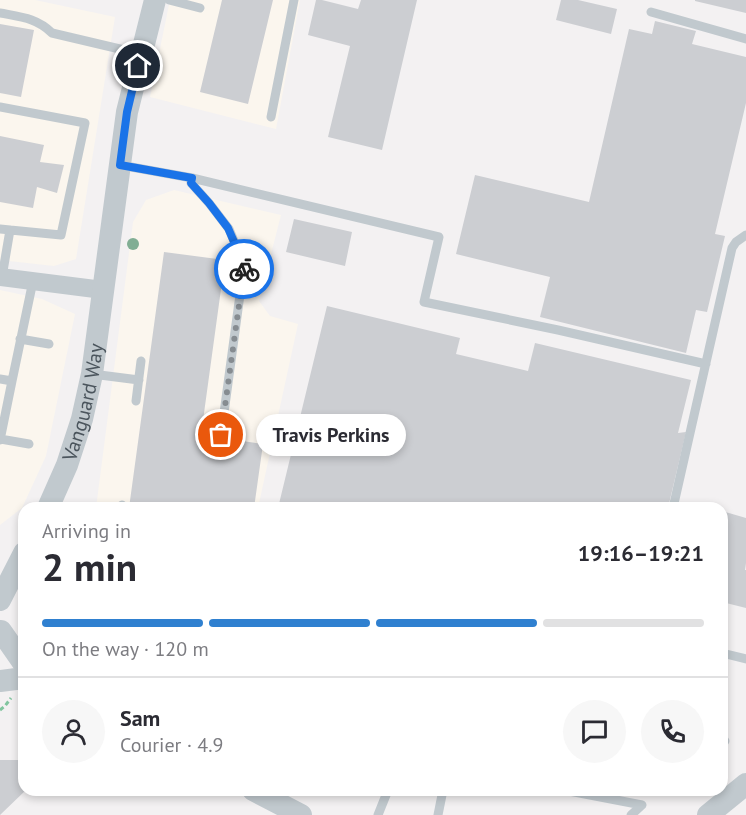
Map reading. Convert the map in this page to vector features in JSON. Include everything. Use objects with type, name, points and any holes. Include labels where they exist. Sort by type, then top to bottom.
[{"type":"street","name":"Vanguard Way","points":[[51,502],[67,465],[82,419],[92,374],[127,112],[155,0]]},
{"type":"street","points":[[1,277],[103,291]]},
{"type":"street","points":[[0,600],[13,567]]},
{"type":"street","points":[[0,663],[3,646],[1,629]]},
{"type":"street","points":[[1,629],[18,655]]},
{"type":"street","points":[[708,815],[746,784]]},
{"type":"street","points":[[265,796],[301,815]]},
{"type":"lane","points":[[169,0],[200,8]]},
{"type":"lane","points":[[271,117],[294,0]]},
{"type":"lane","points":[[651,12],[746,39]]},
{"type":"lane","points":[[0,13],[31,19],[44,25],[52,33],[141,54]]},
{"type":"lane","points":[[0,107],[85,123],[61,235],[0,228]]},
{"type":"lane","points":[[120,165],[192,178],[439,237],[424,302],[706,364]]},
{"type":"lane","points":[[192,178],[191,183],[228,228],[244,265],[221,435]]},
{"type":"lane","points":[[1,277],[10,230]]},
{"type":"lane","points":[[674,502],[732,248],[746,235]]},
{"type":"lane","points":[[29,444],[0,440],[33,281]]},
{"type":"lane","points":[[20,339],[48,344]]},
{"type":"lane","points":[[136,401],[141,361]]},
{"type":"lane","points":[[92,374],[139,380]]},
{"type":"lane","points":[[0,379],[12,381]]},
{"type":"lane","points":[[728,654],[746,659]]},
{"type":"lane","points":[[378,815],[386,796]]},
{"type":"lane","points":[[438,815],[442,796]]},
{"type":"lane","points":[[595,796],[642,805],[631,815]]},
{"type":"path","points":[[0,710],[5,706],[12,685]]},
{"type":"shaded area","points":[[0,0],[35,0],[115,17],[76,259],[54,266],[0,260]]},
{"type":"shaded area","points":[[170,0],[300,0],[276,129],[150,97]]},
{"type":"shaded area","points":[[174,190],[281,215],[259,301],[270,316],[298,324],[259,502],[97,502],[133,222],[146,200]]},
{"type":"shaded area","points":[[0,290],[42,299],[75,314],[46,456],[25,502],[18,502],[18,511],[0,525]]},
{"type":"building","points":[[222,0],[273,0],[248,104],[200,92]]},
{"type":"building","points":[[316,0],[358,9],[361,0],[417,0],[382,150],[328,137],[350,46],[308,35]]},
{"type":"building","points":[[561,0],[578,0],[617,9],[611,34],[556,20]]},
{"type":"building","points":[[746,0],[746,13],[695,1]]},
{"type":"building","points":[[655,21],[696,31],[692,44],[746,57],[746,103],[715,234],[725,236],[707,312],[696,310],[686,353],[540,317],[550,277],[456,254],[475,175],[589,202],[629,29],[652,34]]},
{"type":"building","points":[[0,24],[34,30],[21,97],[0,93]]},
{"type":"building","points":[[0,136],[44,145],[40,162],[64,165],[57,193],[37,187],[33,208],[0,202]]},
{"type":"building","points":[[294,219],[352,232],[345,266],[286,252]]},
{"type":"building","points":[[164,252],[225,260],[201,435],[263,444],[255,502],[130,502]]},
{"type":"building","points":[[327,306],[460,338],[456,354],[528,371],[535,343],[691,380],[678,433],[686,432],[669,502],[279,502]]},
{"type":"building","points":[[728,513],[746,518],[746,608],[728,604]]},
{"type":"building","points":[[0,760],[18,760],[20,796],[0,815]]},
{"type":"way so far","points":[[221,435],[244,269]]},
{"type":"place","name":"Travis Perkins","points":[[221,435]]},
{"type":"route","points":[[138,66],[127,112],[120,165],[192,178],[191,183],[228,228],[244,269]]}]
